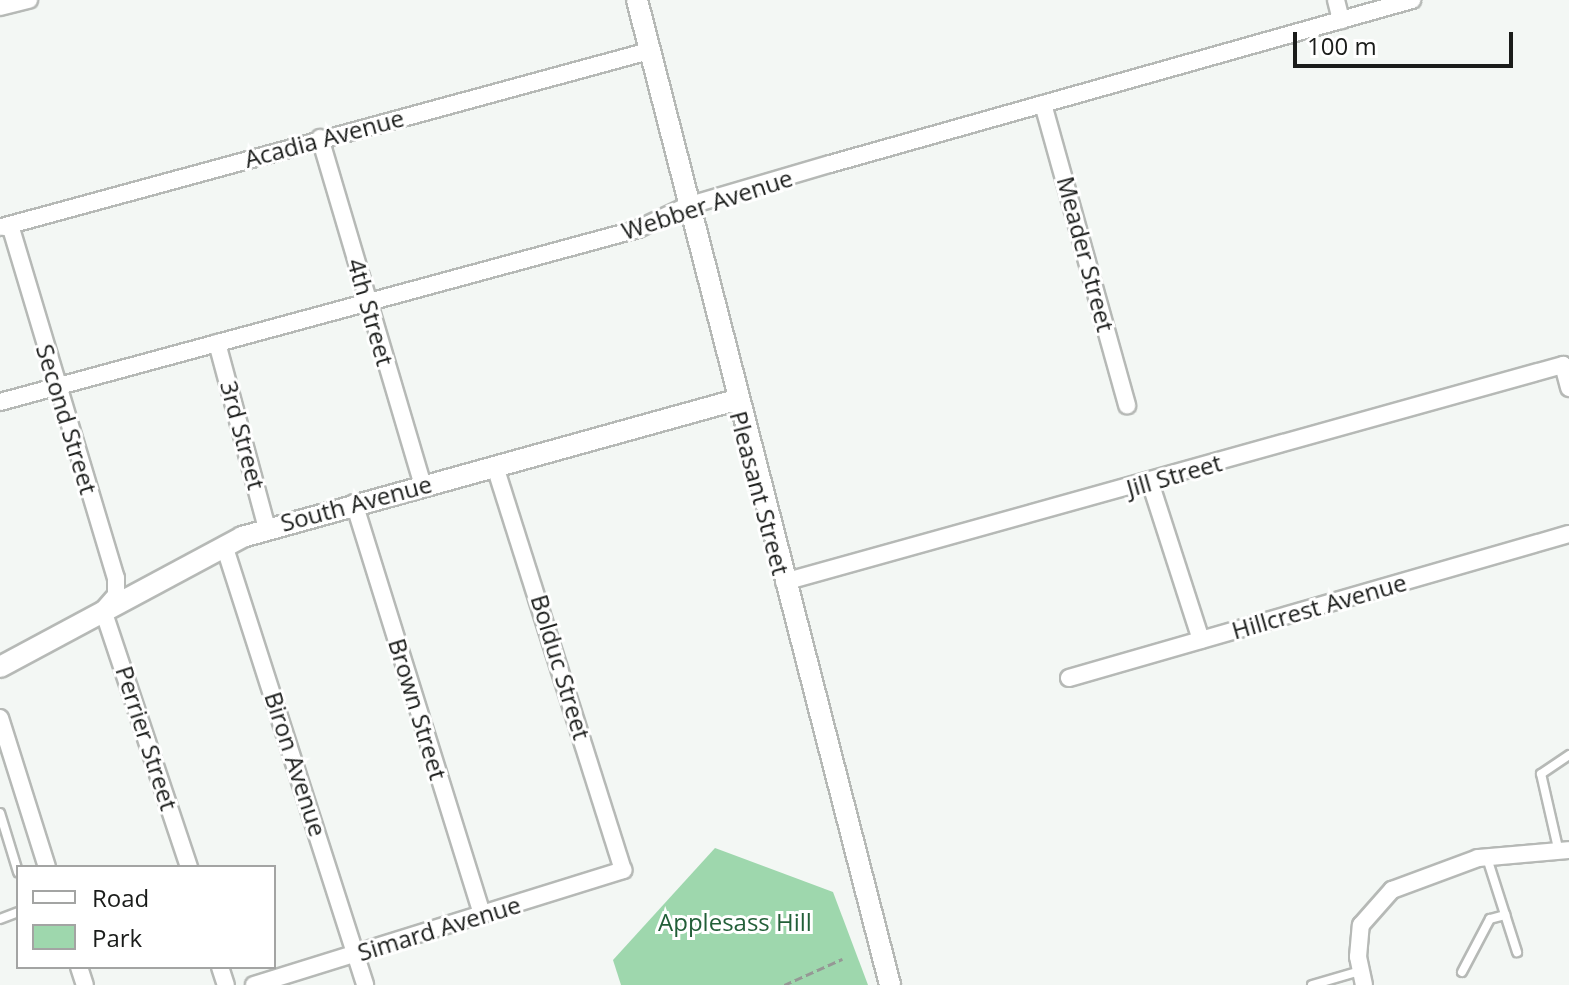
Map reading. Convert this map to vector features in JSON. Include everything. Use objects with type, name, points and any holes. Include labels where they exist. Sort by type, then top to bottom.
[{"type":"street","points":[[0,7],[29,0]]},
{"type":"street","name":"Pleasant Street","points":[[637,0],[736,400],[890,985]]},
{"type":"street","points":[[1336,0],[1341,20]]},
{"type":"street","name":"Webber Avenue","points":[[0,402],[638,229],[687,206],[1412,0]]},
{"type":"street","name":"Acadia Avenue","points":[[5,226],[649,51]]},
{"type":"street","name":"Meader Street","points":[[1043,104],[1127,405]]},
{"type":"street","name":"4th Street","points":[[320,138],[423,485]]},
{"type":"street","name":"Second Street","points":[[5,226],[58,386],[116,578],[116,595],[103,610]]},
{"type":"street","name":"3rd Street","points":[[217,343],[267,528]]},
{"type":"street","name":"Jill Street","points":[[784,582],[1563,365],[1569,388]]},
{"type":"street","name":"South Avenue","points":[[0,667],[224,545],[267,528],[736,400]]},
{"type":"street","name":"Bolduc Street","points":[[495,466],[623,870]]},
{"type":"street","points":[[1150,482],[1201,640]]},
{"type":"street","name":"Brown Street","points":[[354,503],[482,915]]},
{"type":"street","name":"Hillcrest Avenue","points":[[1069,678],[1569,534]]},
{"type":"street","name":"Biron Avenue","points":[[224,545],[365,985]]},
{"type":"street","name":"Perrier Street","points":[[103,610],[188,865]]},
{"type":"street","points":[[0,718],[6,755],[46,865]]},
{"type":"street","points":[[1362,978],[1361,925],[1380,899],[1430,873],[1487,857],[1564,849]]},
{"type":"street","name":"Simard Avenue","points":[[254,985],[623,870]]},
{"type":"lane","points":[[1564,849],[1541,774],[1569,755]]},
{"type":"lane","points":[[0,813],[16,865]]},
{"type":"lane","points":[[1487,857],[1517,952]]},
{"type":"lane","points":[[1462,972],[1490,919],[1505,915]]},
{"type":"lane","points":[[1312,985],[1362,978]]},
{"type":"path","points":[[784,985],[842,959]]},
{"type":"green space","name":"Applesass Hill","points":[[715,848],[833,892],[868,985],[621,985],[613,960]]}]
